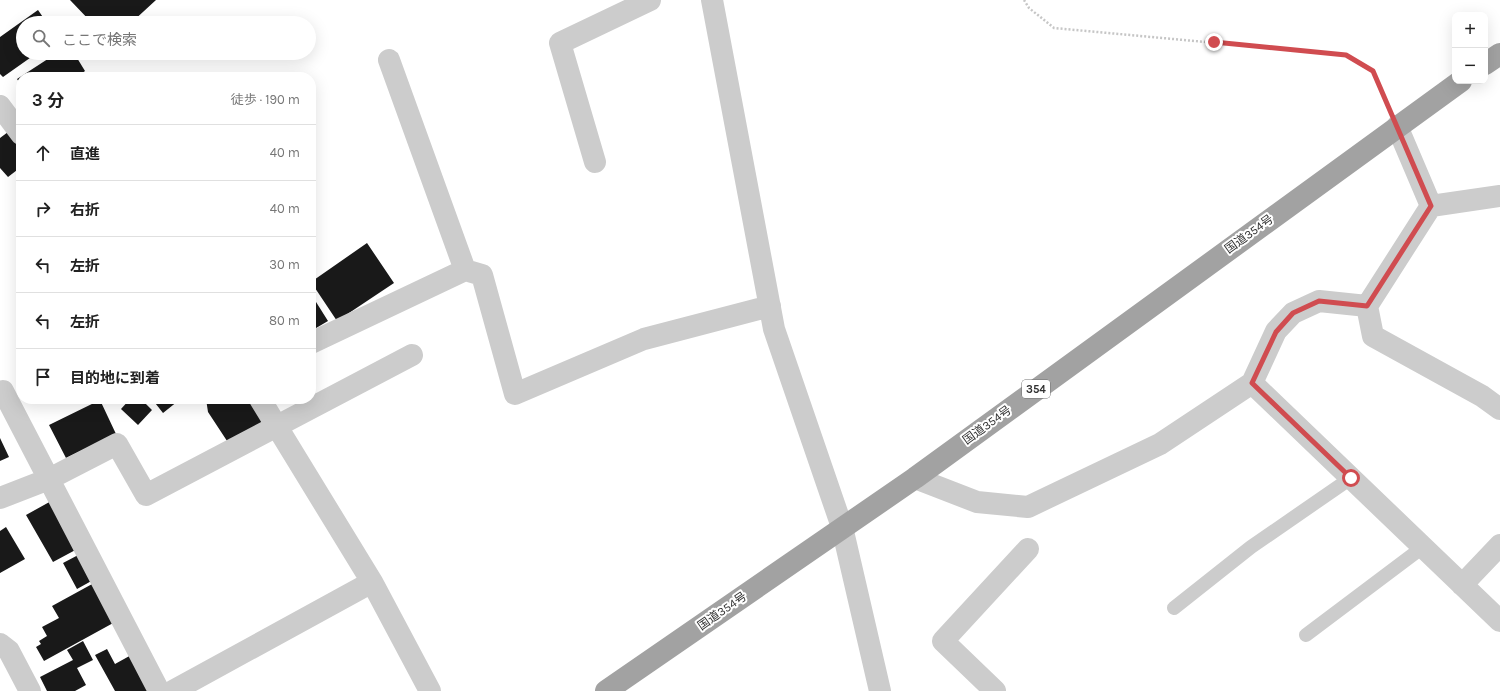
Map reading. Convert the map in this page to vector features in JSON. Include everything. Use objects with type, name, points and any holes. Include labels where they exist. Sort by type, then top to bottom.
[{"type":"highway","points":[[1488,62],[1500,54]]},
{"type":"highway","name":"国道354号","points":[[606,691],[915,478],[1457,84]]},
{"type":"street","points":[[595,162],[560,43],[650,0]]},
{"type":"street","points":[[712,0],[774,329],[842,528],[880,691]]},
{"type":"street","points":[[389,60],[465,270]]},
{"type":"street","points":[[0,106],[16,127]]},
{"type":"street","points":[[1397,126],[1431,206]]},
{"type":"street","points":[[1500,196],[1431,206],[1367,306],[1374,336],[1482,396],[1500,409]]},
{"type":"street","points":[[316,341],[465,270],[482,275],[515,394],[644,339],[770,306]]},
{"type":"street","points":[[915,478],[977,502],[1028,507],[1160,444],[1252,383],[1276,332],[1293,313],[1319,301],[1367,306]]},
{"type":"street","points":[[0,498],[48,479],[117,444],[146,495],[412,355]]},
{"type":"street","points":[[1252,383],[1500,621]]},
{"type":"street","points":[[3,392],[159,691]]},
{"type":"street","points":[[263,404],[372,582],[430,691]]},
{"type":"street","points":[[1462,585],[1500,545]]},
{"type":"street","points":[[995,691],[943,641],[1028,549]]},
{"type":"street","points":[[173,691],[372,582]]},
{"type":"street","points":[[0,644],[9,651],[30,691]]},
{"type":"lane","points":[[1174,608],[1251,547],[1351,478]]},
{"type":"lane","points":[[1306,636],[1423,547]]},
{"type":"path","points":[[1024,0],[1029,8],[1054,28],[1346,55],[1373,71],[1397,126]]},
{"type":"building","points":[[70,0],[156,0],[139,16],[85,16]]},
{"type":"building","points":[[38,10],[42,16],[30,16]]},
{"type":"building","points":[[16,26],[16,60],[27,60],[3,77],[0,74],[0,37]]},
{"type":"building","points":[[46,60],[78,60],[85,71],[84,72],[28,72]]},
{"type":"building","points":[[12,129],[16,134],[16,171],[8,177],[0,168],[0,138]]},
{"type":"building","points":[[367,243],[394,283],[337,321],[316,290],[316,279]]},
{"type":"building","points":[[316,302],[328,321],[316,328]]},
{"type":"building","points":[[92,404],[102,404],[116,434],[66,458],[49,425]]},
{"type":"building","points":[[126,404],[146,404],[152,410],[138,425],[121,409]]},
{"type":"building","points":[[156,404],[174,404],[163,413]]},
{"type":"building","points":[[207,404],[259,404],[270,420],[231,447],[208,412]]},
{"type":"building","points":[[0,438],[9,457],[0,461]]},
{"type":"building","points":[[53,500],[81,547],[53,562],[26,515]]},
{"type":"building","points":[[6,527],[25,559],[0,573],[0,531]]},
{"type":"building","points":[[82,553],[95,579],[77,589],[63,563]]},
{"type":"building","points":[[94,583],[115,622],[44,661],[36,647],[41,644],[39,641],[47,636],[42,627],[59,618],[52,606]]},
{"type":"building","points":[[83,641],[93,660],[77,668],[86,685],[75,691],[47,691],[40,677],[73,660],[67,650]]},
{"type":"building","points":[[107,649],[115,664],[133,654],[149,691],[115,691],[95,655]]},
{"type":"route","points":[[1214,42],[1346,55],[1373,71],[1431,206],[1367,306],[1319,301],[1293,313],[1276,332],[1252,383],[1351,478]]}]
